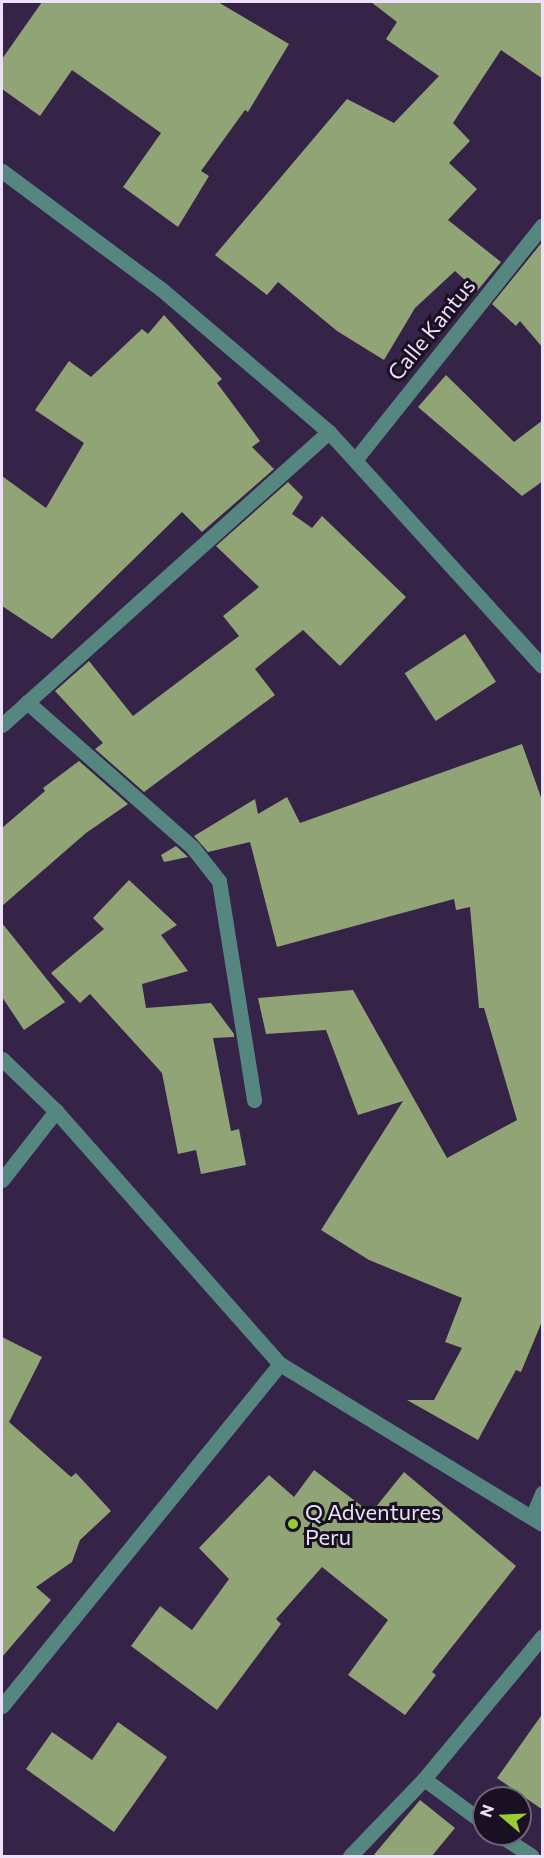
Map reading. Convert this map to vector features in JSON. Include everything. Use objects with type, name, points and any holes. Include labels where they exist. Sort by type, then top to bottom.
[{"type":"street","points":[[2,171],[161,290],[329,432],[543,666]]},
{"type":"street","name":"Calle Kantus","points":[[355,460],[543,226]]},
{"type":"street","points":[[2,725],[329,432]]},
{"type":"street","points":[[27,702],[193,848],[219,882],[254,1100]]},
{"type":"street","points":[[2,1059],[57,1111],[280,1364],[537,1521],[543,1493]]},
{"type":"street","points":[[2,1180],[57,1111]]},
{"type":"street","points":[[2,1706],[280,1364]]},
{"type":"street","points":[[350,1857],[424,1779],[543,1637]]},
{"type":"street","points":[[424,1779],[472,1814]]},
{"type":"street","points":[[516,1846],[532,1857]]},
{"type":"building","points":[[42,2],[218,2],[289,44],[248,112],[245,110],[201,171],[209,176],[178,227],[123,187],[161,133],[72,70],[40,116],[2,89],[2,59]]},
{"type":"building","points":[[371,2],[543,2],[543,79],[501,50],[453,123],[470,141],[449,163],[477,189],[448,220],[501,262],[477,291],[455,271],[415,308],[384,360],[337,331],[278,282],[267,295],[215,255],[347,99],[394,123],[439,76],[386,39],[397,22]]},
{"type":"building","points":[[543,241],[543,348],[520,321],[516,326],[492,304]]},
{"type":"building","points":[[164,315],[222,379],[217,383],[260,441],[252,447],[274,469],[202,532],[182,512],[52,639],[2,606],[2,476],[46,508],[84,443],[35,410],[69,361],[91,377],[142,329],[148,334]]},
{"type":"building","points":[[446,375],[514,442],[543,420],[543,481],[522,496],[418,407]]},
{"type":"building","points":[[288,482],[303,497],[292,514],[312,528],[322,516],[406,597],[340,666],[303,630],[255,669],[275,695],[144,792],[95,749],[103,743],[55,691],[89,661],[133,716],[239,636],[223,616],[259,587],[216,546]]},
{"type":"building","points":[[465,634],[496,682],[436,721],[405,673]]},
{"type":"building","points":[[522,744],[543,803],[543,1319],[521,1372],[516,1370],[478,1440],[407,1400],[434,1400],[462,1348],[445,1342],[462,1298],[369,1260],[321,1230],[403,1101],[358,1115],[326,1030],[266,1034],[258,998],[353,990],[447,1158],[517,1120],[484,1008],[479,1008],[470,907],[456,910],[454,899],[277,947],[250,842],[208,852],[194,836],[255,799],[258,814],[287,797],[300,823]]},
{"type":"building","points":[[79,761],[128,804],[86,833],[2,906],[2,828],[45,791],[43,788]]},
{"type":"building","points":[[176,846],[188,857],[164,862],[161,855]]},
{"type":"building","points":[[129,880],[177,925],[161,935],[188,971],[142,984],[146,1008],[211,1003],[234,1034],[234,1037],[213,1038],[231,1131],[239,1129],[246,1165],[201,1174],[196,1150],[178,1154],[162,1073],[90,994],[80,1003],[51,973],[104,929],[93,918]]},
{"type":"building","points":[[2,923],[65,1002],[24,1030],[2,997]]},
{"type":"building","points":[[2,1337],[42,1357],[9,1422],[71,1477],[76,1473],[111,1511],[80,1540],[72,1562],[36,1587],[51,1600],[2,1657]]},
{"type":"building","points":[[314,1470],[371,1513],[404,1472],[516,1566],[432,1672],[436,1675],[405,1715],[348,1675],[388,1620],[322,1567],[276,1619],[281,1624],[217,1710],[131,1646],[160,1606],[192,1630],[229,1579],[199,1548],[269,1475],[294,1497]]},
{"type":"building","points":[[543,1713],[543,1810],[532,1802],[532,1786],[508,1786],[497,1778]]},
{"type":"building","points":[[118,1722],[167,1757],[114,1832],[26,1769],[52,1732],[92,1760]]},
{"type":"building","points":[[420,1800],[455,1828],[431,1857],[372,1857]]},
{"type":"place","name":"Q Adventures Peru","points":[[293,1524]]}]
